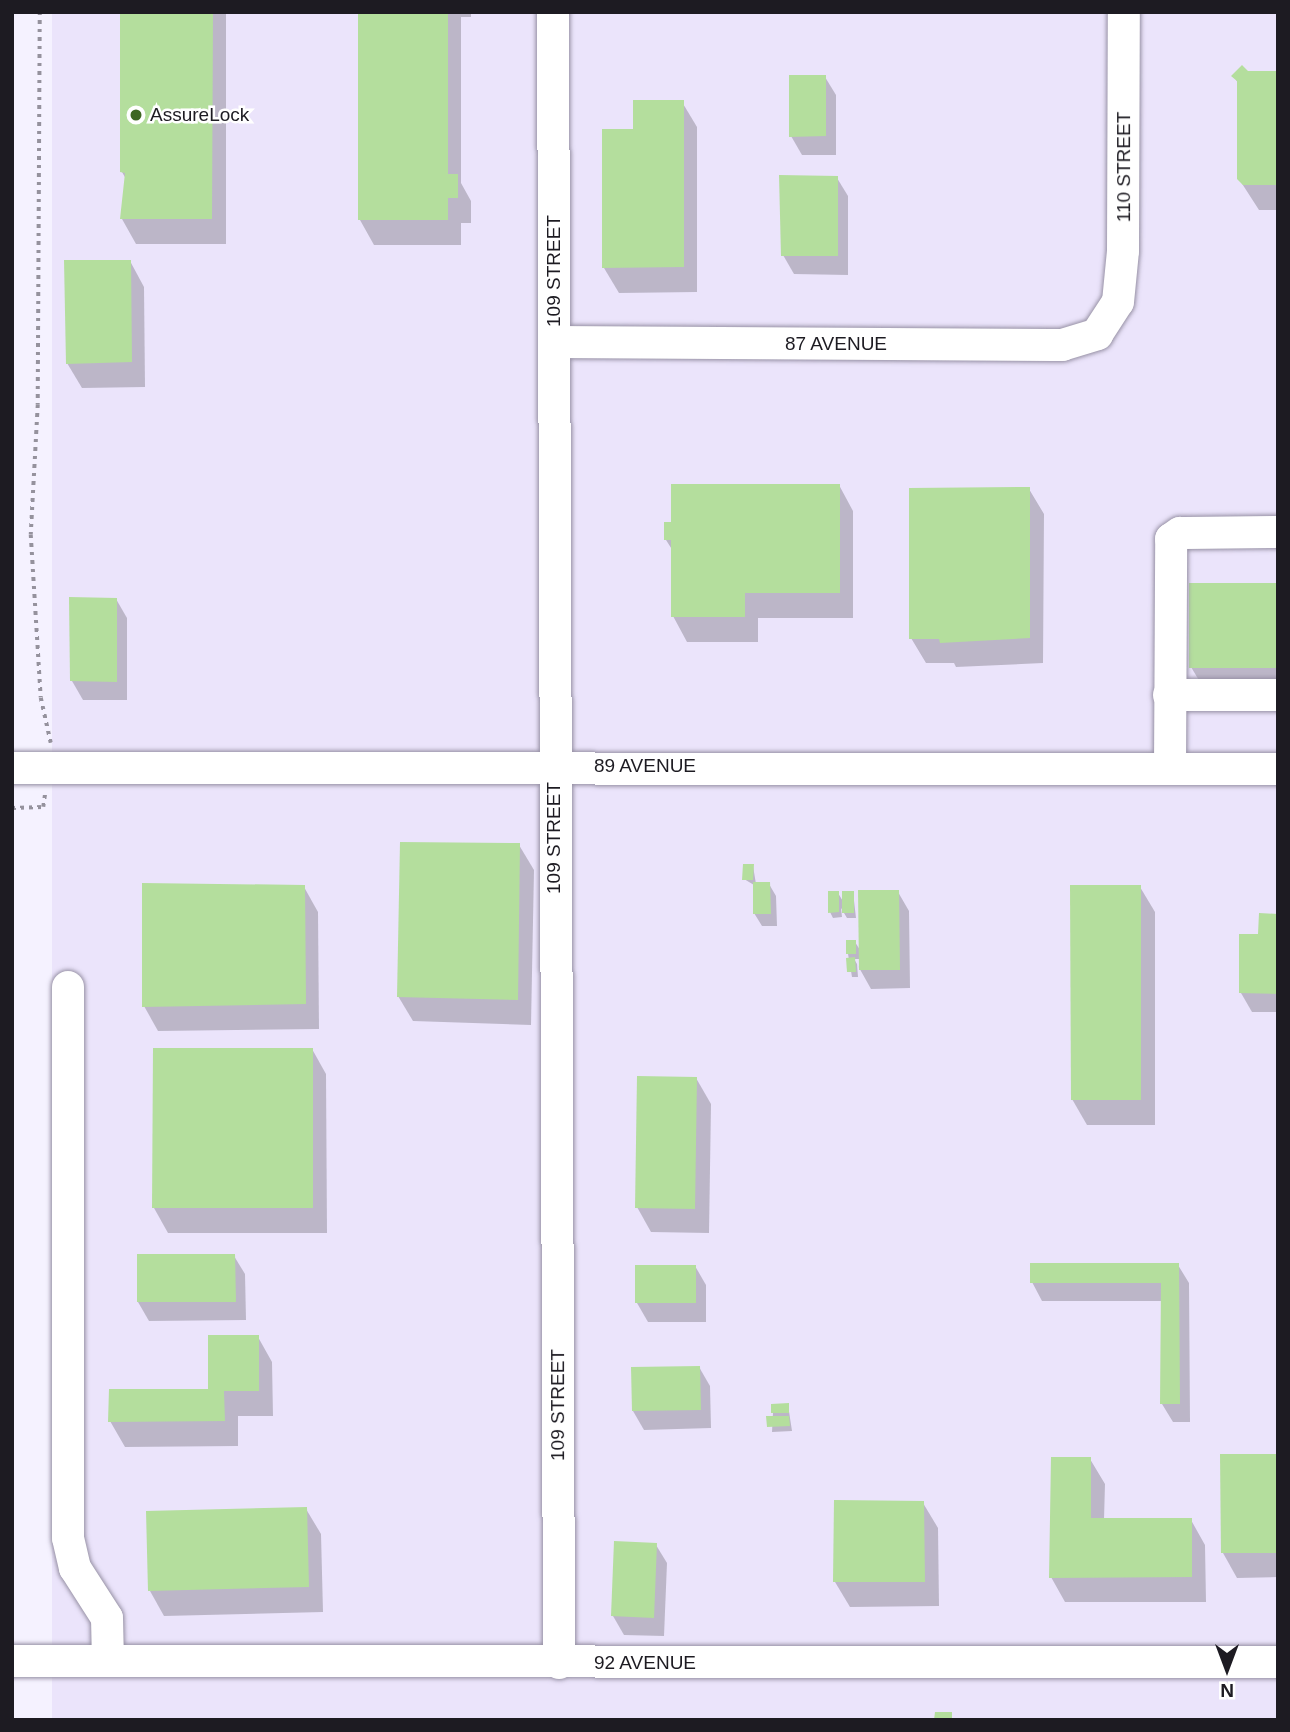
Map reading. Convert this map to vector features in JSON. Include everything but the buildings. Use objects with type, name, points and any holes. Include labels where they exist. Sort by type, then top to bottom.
[{"type":"street","name":"109 STREET","points":[[553,12],[559,1663]]},
{"type":"street","name":"110 STREET","points":[[1110,320],[1118,302],[1123,251],[1124,12]]},
{"type":"street","name":"87 AVENUE","points":[[555,342],[1062,345],[1097,334],[1110,320]]},
{"type":"street","points":[[1170,768],[1171,538],[1180,533],[1278,532]]},
{"type":"street","points":[[1169,695],[1278,695]]},
{"type":"street","name":"89 AVENUE","points":[[12,768],[554,766],[1278,769]]},
{"type":"street","points":[[68,987],[68,1538],[75,1568],[107,1618],[108,1661]]},
{"type":"street","name":"92 AVENUE","points":[[12,1661],[1278,1662]]},
{"type":"path","points":[[12,808],[43,807],[51,743],[41,698],[31,535],[38,405],[40,12]]},
{"type":"shaded area","points":[[52,12],[1278,12],[1278,1720],[52,1720]]},
{"type":"place","name":"AssureLock","points":[[136,115]]}]
